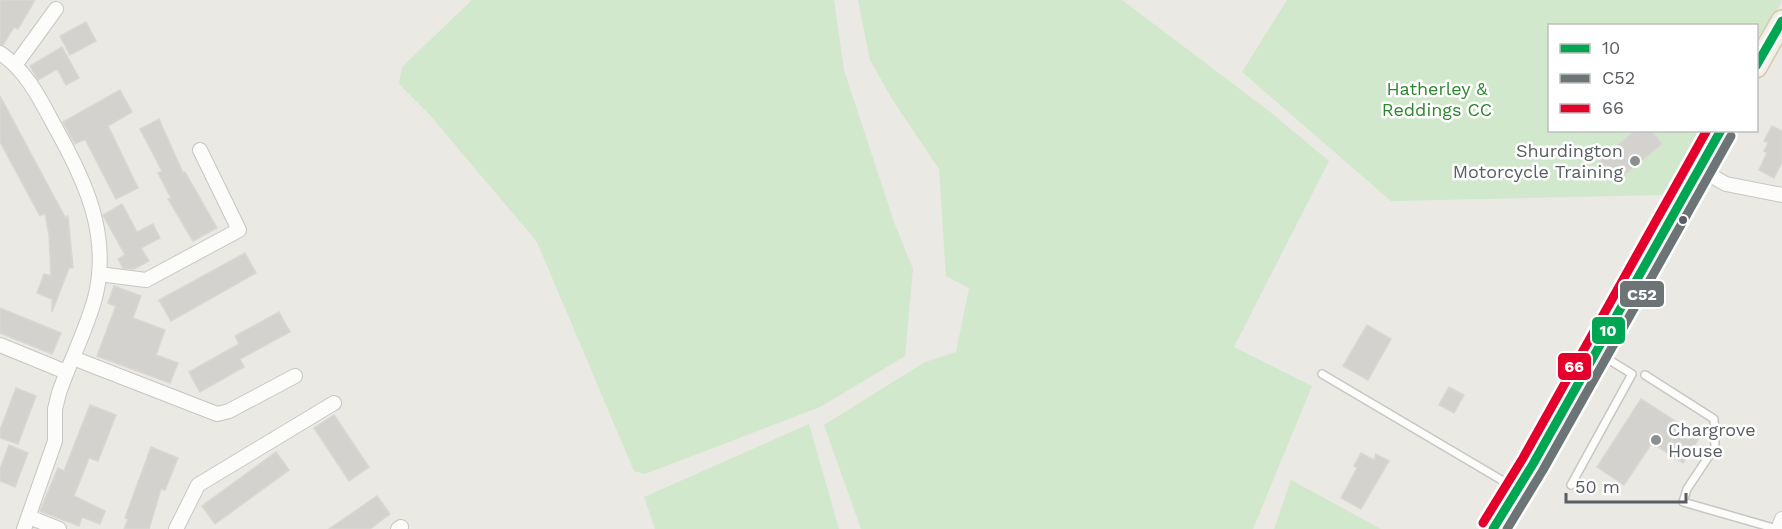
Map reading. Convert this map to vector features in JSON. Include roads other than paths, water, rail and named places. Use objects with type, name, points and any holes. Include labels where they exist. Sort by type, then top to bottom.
[{"type":"main road","points":[[1758,63],[1782,21]]},
{"type":"main road","points":[[1493,529],[1720,132]]},
{"type":"street","points":[[16,64],[56,9]]},
{"type":"street","points":[[0,53],[16,64],[44,107],[89,193],[99,231],[99,273],[91,310],[66,372],[55,409],[55,441],[26,523],[59,529]]},
{"type":"street","points":[[99,273],[146,280],[239,230],[200,150]]},
{"type":"street","points":[[1699,169],[1726,184],[1782,195]]},
{"type":"street","points":[[0,345],[66,372]]},
{"type":"street","points":[[73,357],[217,414],[229,411],[294,376]]},
{"type":"street","points":[[176,529],[198,485],[334,403]]},
{"type":"street","points":[[1778,529],[1782,519]]},
{"type":"lane","points":[[1571,485],[1632,374],[1596,352]]},
{"type":"lane","points":[[1322,374],[1517,490]]},
{"type":"lane","points":[[1645,375],[1714,419],[1715,447],[1687,489],[1683,502],[1778,529]]},
{"type":"place","name":"Shurdington Motorcycle Training","points":[[1635,161]]},
{"type":"place","name":"Chargrove House","points":[[1656,440]]},
{"type":"park label","name":"Hatherley & Reddings CC","points":[[1437,100]]}]
